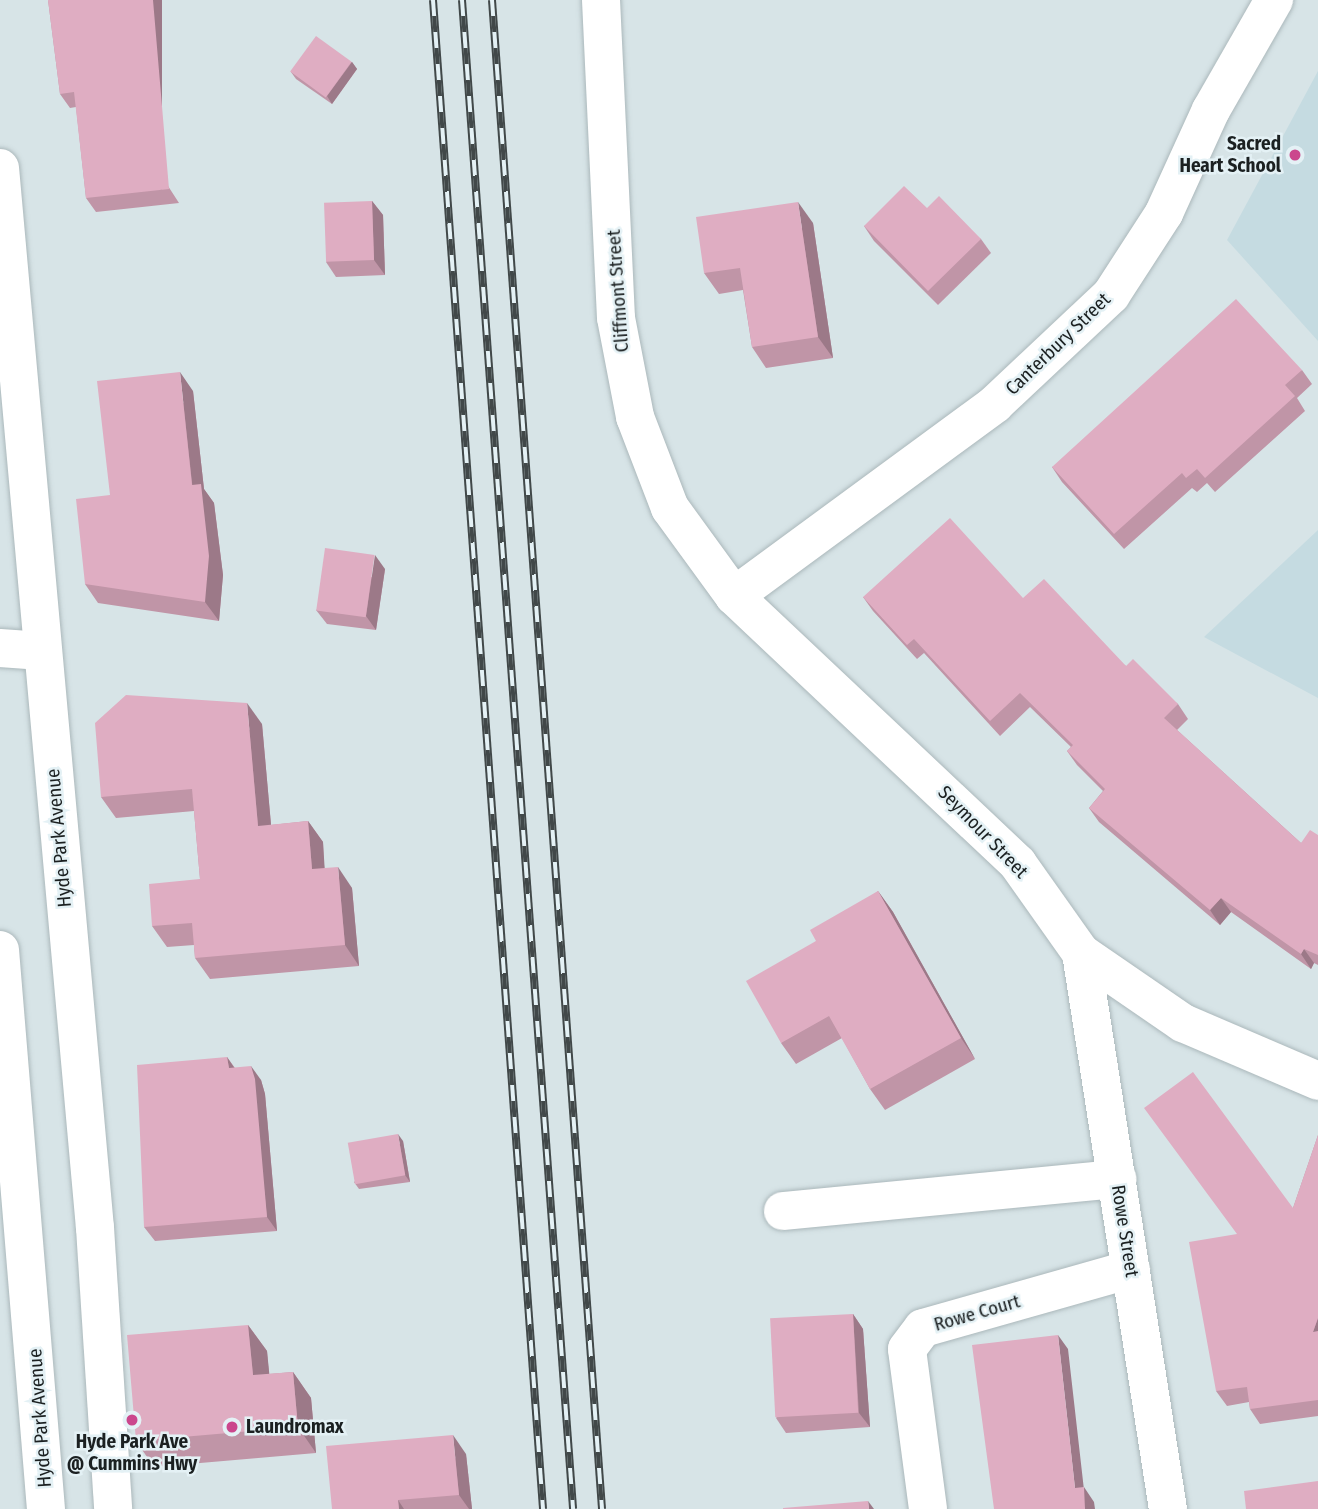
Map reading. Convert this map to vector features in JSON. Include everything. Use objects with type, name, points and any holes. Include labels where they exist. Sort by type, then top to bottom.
[{"type":"street","name":"Cliffmont Street","points":[[601,0],[616,318],[635,417],[670,508],[734,596]]},
{"type":"street","name":"Canterbury Street","points":[[734,596],[995,404],[1102,305],[1164,214],[1211,110],[1274,0]]},
{"type":"street","name":"Hyde Park Avenue","points":[[0,168],[95,1228],[113,1509]]},
{"type":"street","name":"Seymour Street","points":[[734,596],[1018,864],[1081,953],[1183,1023],[1318,1081]]},
{"type":"street","points":[[0,648],[42,651]]},
{"type":"street","name":"Hyde Park Avenue","points":[[0,950],[46,1509]]},
{"type":"street","name":"Rowe Street","points":[[1081,953],[1168,1509]]},
{"type":"street","points":[[783,1211],[1117,1178]]},
{"type":"street","name":"Rowe Court","points":[[928,1509],[906,1349],[923,1328],[1131,1269]]},
{"type":"shaded area","name":"Sacred Heart School","points":[[1318,71],[1318,341],[1227,240]]},
{"type":"shaded area","points":[[1318,530],[1318,698],[1204,637]]},
{"type":"building","points":[[48,0],[153,0],[169,189],[86,198],[74,92],[60,94]]},
{"type":"building","points":[[316,36],[352,62],[326,97],[290,72]]},
{"type":"building","points":[[904,186],[927,208],[939,196],[981,239],[928,291],[864,226]]},
{"type":"building","points":[[372,201],[374,260],[326,262],[324,203]]},
{"type":"building","points":[[798,202],[818,337],[752,347],[740,268],[704,273],[696,217]]},
{"type":"building","points":[[1236,299],[1302,370],[1285,385],[1295,396],[1205,478],[1197,469],[1186,478],[1182,473],[1114,534],[1052,467]]},
{"type":"building","points":[[180,372],[192,485],[201,484],[209,556],[205,602],[85,584],[76,499],[110,495],[97,381]]},
{"type":"building","points":[[950,518],[1023,598],[1044,579],[1126,666],[1133,659],[1178,704],[1164,718],[1301,843],[1310,830],[1318,835],[1318,955],[1304,949],[1301,954],[1221,898],[1210,910],[1089,808],[1105,789],[1067,751],[1073,745],[1020,693],[990,721],[914,639],[907,645],[863,597]]},
{"type":"building","points":[[325,548],[375,555],[366,617],[316,610]]},
{"type":"building","points":[[126,695],[247,703],[258,826],[308,821],[312,869],[338,867],[345,945],[195,958],[192,923],[152,926],[149,884],[200,879],[192,789],[101,797],[95,723]]},
{"type":"building","points":[[878,891],[961,1038],[870,1089],[829,1016],[781,1043],[746,981],[816,941],[810,930]]},
{"type":"building","points":[[227,1057],[229,1068],[251,1066],[255,1079],[267,1217],[144,1227],[137,1065]]},
{"type":"building","points":[[1193,1072],[1293,1208],[1318,1135],[1318,1318],[1313,1332],[1318,1331],[1318,1400],[1250,1409],[1247,1387],[1216,1391],[1189,1242],[1237,1234],[1144,1108]]},
{"type":"building","points":[[398,1134],[405,1175],[355,1184],[348,1143]]},
{"type":"building","points":[[853,1314],[858,1413],[775,1417],[770,1318]]},
{"type":"building","name":"Laundromax","points":[[248,1325],[253,1375],[293,1372],[298,1427],[136,1441],[127,1335]]},
{"type":"building","points":[[1058,1335],[1075,1488],[1084,1487],[1085,1509],[994,1509],[972,1345]]},
{"type":"building","points":[[453,1435],[459,1495],[398,1500],[399,1509],[332,1509],[326,1446]]},
{"type":"building","points":[[1318,1481],[1318,1509],[1246,1509],[1244,1491]]},
{"type":"building","points":[[868,1501],[869,1509],[783,1509],[783,1508]]},
{"type":"railway","points":[[433,0],[543,1509]]},
{"type":"railway","points":[[462,0],[573,1509]]},
{"type":"railway","points":[[492,0],[602,1509]]},
{"type":"place","name":"Sacred Heart School","points":[[1295,155]]},
{"type":"place","name":"Hyde Park Ave @ Cummins Hwy","points":[[132,1420]]},
{"type":"place","name":"Laundromax","points":[[232,1427]]}]
